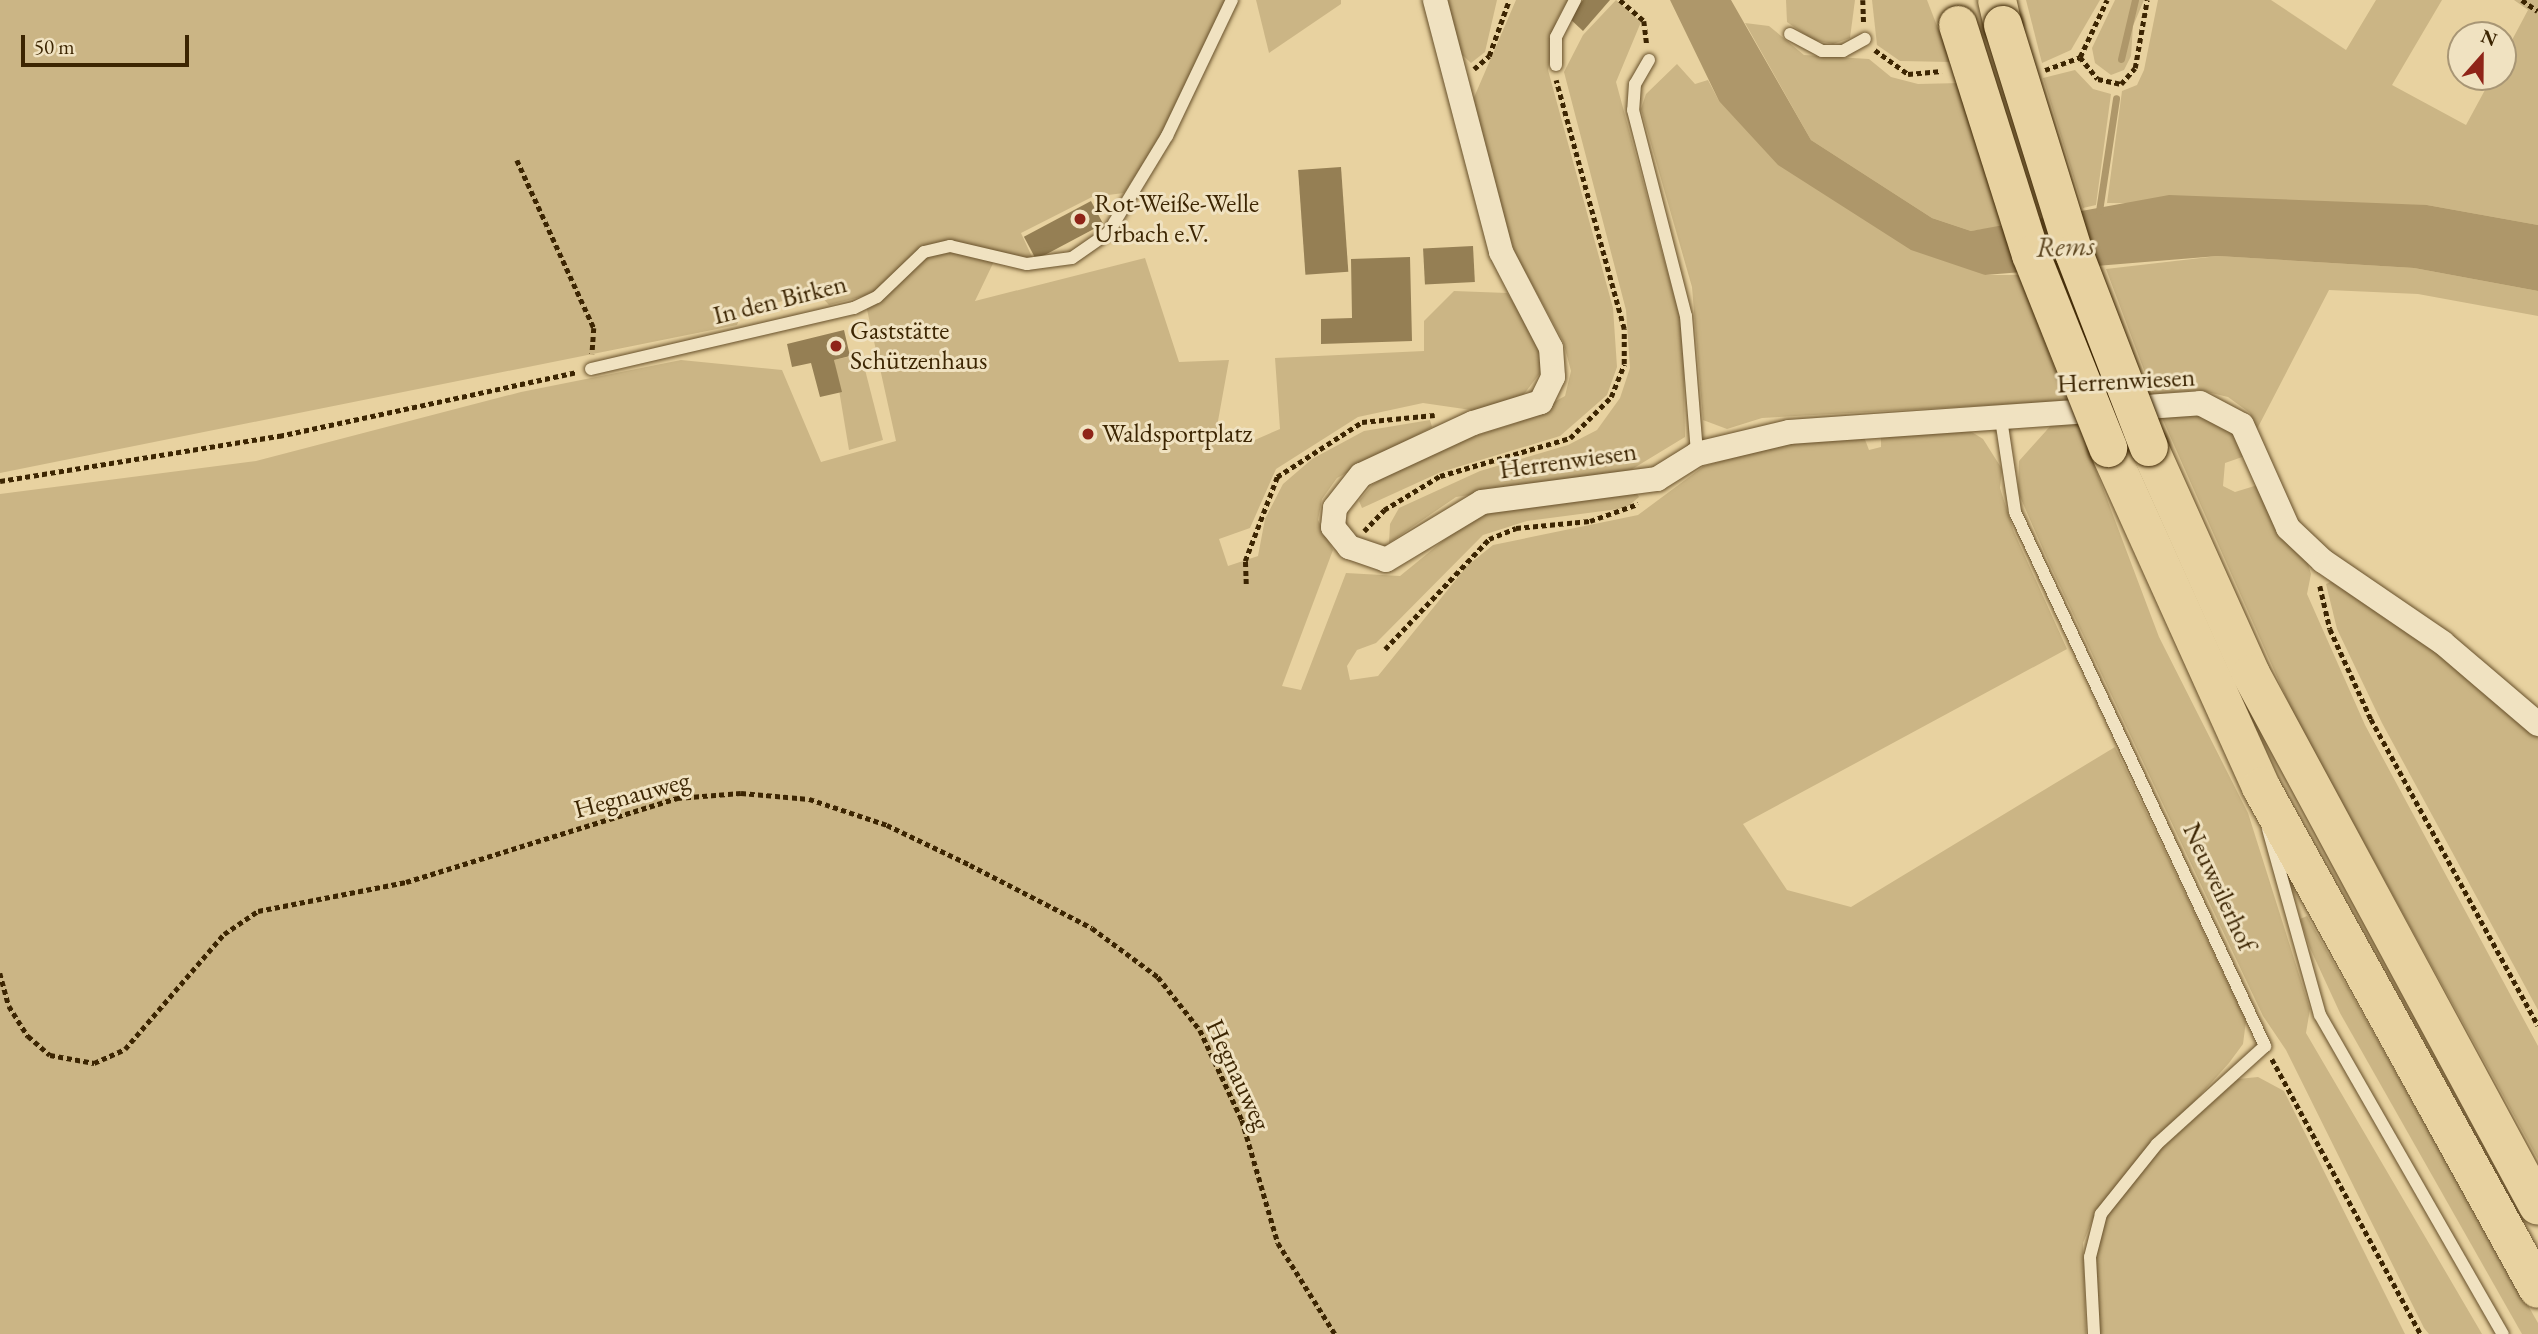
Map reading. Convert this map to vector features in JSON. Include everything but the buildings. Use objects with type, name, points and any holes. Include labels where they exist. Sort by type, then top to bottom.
[{"type":"highway","points":[[1955,12],[2031,255],[2108,448],[2261,787],[2538,1289]]},
{"type":"highway","points":[[2000,13],[2074,253],[2149,447],[2251,674],[2538,1206]]},
{"type":"street","name":"Herrenwiesen","points":[[1435,0],[1502,251],[1552,348],[1553,377],[1541,402],[1473,423],[1362,475],[1343,490],[1333,527],[1349,547],[1386,560],[1482,502],[1657,479],[1698,454],[1789,432],[2200,403],[2224,411],[2242,425],[2288,528],[2323,561],[2443,642],[2538,724]]},
{"type":"lane","name":"In den Birken","points":[[591,369],[854,308],[877,297],[924,252],[950,246],[1027,264],[1072,258],[1108,233],[1167,135],[1232,0]]},
{"type":"lane","points":[[1556,65],[1556,37],[1575,0]]},
{"type":"lane","points":[[1790,34],[1822,51],[1843,51],[1865,38]]},
{"type":"lane","points":[[1649,60],[1636,84],[1633,110],[1686,316],[1698,454]]},
{"type":"lane","name":"Neuweilerhof","points":[[2001,419],[2015,512],[2265,1045]]},
{"type":"lane","points":[[2261,787],[2271,847],[2320,1015],[2503,1334]]},
{"type":"lane","points":[[2094,1334],[2090,1257],[2101,1214],[2157,1144],[2265,1045]]},
{"type":"path","points":[[1454,78],[1489,56],[1508,0]]},
{"type":"path","points":[[1620,0],[1644,21],[1649,60]]},
{"type":"path","points":[[2080,57],[2098,79],[2121,83],[2135,68],[2147,0]]},
{"type":"path","points":[[2522,0],[2538,10]]},
{"type":"path","points":[[0,481],[279,436],[591,369],[594,328],[517,160]]},
{"type":"path","points":[[1246,584],[1245,561],[1277,477],[1318,447],[1362,422],[1418,412],[1473,423]]},
{"type":"path","points":[[1385,649],[1489,539],[1516,528],[1633,510]]},
{"type":"path","points":[[2323,561],[2319,596],[2371,719],[2538,1025]]},
{"type":"path","name":"Hegnauweg","points":[[0,973],[9,1006],[28,1036],[50,1055],[94,1063],[125,1049],[224,934],[258,911],[406,882],[677,798],[741,793],[809,799],[887,825],[970,865],[1092,928],[1158,977],[1200,1030],[1242,1120],[1278,1243],[1335,1334]]},
{"type":"path","points":[[2265,1045],[2421,1334]]},
{"type":"shaded area","points":[[0,0],[1227,0],[1163,133],[1124,193],[1092,197],[1021,233],[1033,259],[998,253],[975,301],[1145,258],[1179,362],[1229,360],[1218,421],[1241,446],[1280,429],[1275,358],[1424,351],[1424,321],[1454,291],[1507,293],[1538,339],[1543,369],[1521,398],[1478,411],[1423,403],[1358,417],[1276,469],[1250,528],[1219,539],[1228,566],[1258,556],[1265,519],[1283,484],[1312,459],[1364,431],[1430,420],[1432,427],[1337,478],[1322,499],[1318,520],[1333,550],[1282,686],[1301,690],[1346,573],[1400,576],[1471,518],[1521,505],[1636,492],[1639,497],[1626,508],[1527,521],[1483,535],[1376,643],[1357,650],[1347,666],[1350,680],[1378,676],[1467,566],[1493,545],[1638,515],[1704,466],[1800,439],[1861,429],[1869,450],[1881,447],[1881,435],[1967,429],[1983,439],[2002,469],[2000,488],[2014,532],[2067,649],[1743,824],[1787,890],[1851,907],[2115,747],[2246,1021],[2243,1044],[2229,1063],[2096,1211],[2083,1243],[2086,1334],[0,1334],[0,494],[256,461],[521,392],[681,360],[782,370],[821,462],[896,441],[864,296],[829,305],[818,293],[743,310],[737,325],[0,473]]},
{"type":"shaded area","points":[[1256,0],[1341,0],[1341,4],[1269,53]]},
{"type":"shaded area","points":[[1445,0],[1497,0],[1485,52],[1471,63],[1457,50]]},
{"type":"shaded area","points":[[1516,0],[1568,0],[1557,19],[1548,70],[1613,308],[1617,367],[1607,395],[1560,436],[1441,472],[1362,508],[1359,501],[1372,485],[1421,453],[1516,423],[1565,396],[1571,371],[1563,341],[1515,253],[1469,109]]},
{"type":"shaded area","points":[[1616,0],[1641,22],[1616,82],[1683,329],[1685,437],[1629,471],[1456,497],[1389,543],[1390,524],[1399,508],[1480,471],[1568,445],[1597,430],[1620,398],[1630,368],[1626,310],[1564,72],[1583,35]]},
{"type":"shaded area","points":[[1786,0],[1855,0],[1850,38],[1833,44],[1813,40],[1787,22]]},
{"type":"shaded area","points":[[1872,0],[1927,0],[1951,62],[1900,61],[1877,45]]},
{"type":"shaded area","points":[[2026,0],[2100,0],[2071,50],[2042,63]]},
{"type":"shaded area","points":[[2115,0],[2144,0],[2133,26],[2131,56],[2124,70],[2111,75],[2095,63],[2092,48]]},
{"type":"shaded area","points":[[2158,0],[2271,0],[2346,50],[2376,0],[2442,0],[2392,85],[2466,125],[2484,91],[2517,91],[2517,31],[2528,10],[2514,0],[2538,0],[2538,225],[2427,205],[2107,203],[2122,91],[2137,85],[2144,70]]},
{"type":"shaded area","points":[[1745,23],[1769,26],[1804,55],[1869,59],[1891,77],[1918,84],[1961,83],[2006,226],[1971,231],[1932,218],[1811,140]]},
{"type":"shaded area","points":[[1677,64],[1695,84],[1708,80],[1719,101],[1985,275],[2019,275],[2067,401],[1762,418],[1727,429],[1703,420],[1692,287],[1641,109],[1646,94]]},
{"type":"shaded area","points":[[2075,70],[2093,89],[2111,94],[2096,205],[2083,208],[2043,78]]},
{"type":"shaded area","points":[[2218,256],[2414,268],[2538,291],[2538,316],[2418,294],[2329,290],[2256,431],[2250,413],[2228,397],[2199,390],[2153,394],[2106,269]]},
{"type":"shaded area","points":[[861,354],[883,440],[849,450],[834,360]]},
{"type":"shaded area","points":[[2194,415],[2216,419],[2238,435],[2248,455],[2225,463],[2223,486],[2235,492],[2261,484],[2306,557],[2311,574],[2307,594],[2365,725],[2538,1046],[2538,1159],[2294,715],[2162,418]]},
{"type":"shaded area","points":[[2076,417],[2159,637],[2248,813],[2310,1009],[2306,1033],[2482,1334],[2429,1334],[2424,1328],[2286,1050],[2263,1016],[2049,563],[2018,492],[2019,461],[2054,422]]},
{"type":"shaded area","points":[[2337,579],[2414,628],[2538,735],[2538,1010],[2382,723],[2337,629],[2326,584]]},
{"type":"shaded area","points":[[2307,916],[2538,1323],[2538,1334],[2522,1334],[2340,1013],[2310,948],[2300,919]]},
{"type":"shaded area","points":[[2258,1077],[2284,1091],[2405,1334],[2099,1334],[2096,1256],[2106,1214],[2147,1162],[2238,1079]]},
{"type":"water","name":"Rems","points":[[1670,0],[1731,0],[1811,140],[1932,218],[1971,231],[2169,195],[2427,205],[2538,225],[2538,291],[2414,268],[2218,256],[1985,275],[1911,250],[1778,165],[1719,101]]},
{"type":"waterway","points":[[2121,59],[2135,0]]},
{"type":"waterway","points":[[2099,211],[2116,98]]},
{"type":"place","name":"Rot-Weiße-Welle Urbach e.V.","points":[[1080,219]]},
{"type":"place","name":"Gaststätte Schützenhaus","points":[[836,346]]},
{"type":"place","name":"Waldsportplatz","points":[[1088,434]]}]
